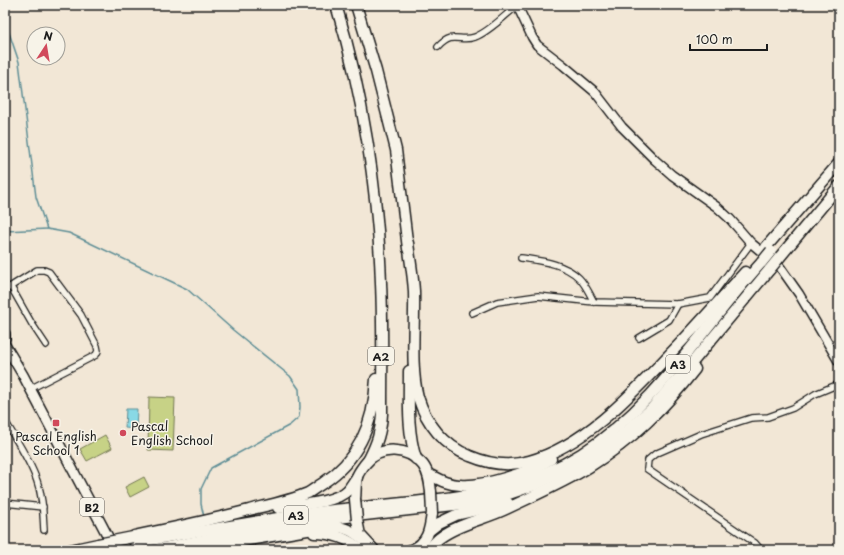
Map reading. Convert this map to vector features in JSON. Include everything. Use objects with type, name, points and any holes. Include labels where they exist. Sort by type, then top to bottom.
[{"type":"highway","name":"A2","points":[[336,5],[355,75],[370,156],[382,283],[381,430],[377,443],[369,459]]},
{"type":"highway","name":"A2","points":[[356,5],[376,71],[396,150],[408,243],[408,417],[416,459]]},
{"type":"highway","points":[[408,243],[414,290],[414,375],[418,396],[424,412],[430,424],[438,434],[450,445],[464,454],[478,460],[497,464],[512,464],[546,455],[572,441],[607,417],[636,390],[759,260],[773,258],[839,163]]},
{"type":"highway","name":"A3","points":[[154,550],[243,532],[329,519],[463,504],[506,495],[534,485],[586,460],[622,435],[651,409],[726,322],[839,168]]},
{"type":"highway","name":"A3","points":[[773,258],[839,186]]},
{"type":"highway","points":[[134,540],[291,499],[309,492],[333,476],[344,466],[365,434],[371,418],[374,402],[376,381],[379,251]]},
{"type":"highway","name":"A3","points":[[99,548],[134,540],[311,513],[461,497],[503,487],[560,466],[581,454],[616,427],[645,401],[684,358],[753,272],[759,260]]},
{"type":"highway","points":[[428,474],[447,483],[458,486],[471,486],[486,483],[523,472],[548,461],[577,444],[610,422],[640,394],[753,272]]},
{"type":"highway","points":[[428,550],[440,538],[454,529],[504,510],[564,481],[589,467],[628,440],[657,414],[681,386],[708,352],[726,322]]},
{"type":"highway","points":[[221,517],[330,500],[340,496],[348,490],[369,459],[384,451],[397,450],[410,454],[423,465],[428,474],[432,492],[430,530],[426,538],[415,549]]},
{"type":"highway","points":[[357,477],[355,499],[357,520],[363,546]]},
{"type":"highway","points":[[430,530],[439,523],[456,515],[488,508],[536,494]]},
{"type":"highway","points":[[193,550],[274,535],[324,533],[341,537],[373,550]]},
{"type":"highway","points":[[70,550],[99,548]]},
{"type":"main road","name":"B2","points":[[5,345],[115,550]]},
{"type":"street","points":[[438,47],[444,40],[456,37],[475,37],[487,30],[517,6],[537,45],[595,92],[622,127],[655,160],[672,175],[717,207],[730,219],[751,243],[773,258],[799,294],[838,357]]},
{"type":"street","points":[[472,313],[497,302],[538,296],[594,302],[678,304],[710,298],[751,243]]},
{"type":"street","points":[[521,258],[548,262],[570,270],[580,279],[594,302]]},
{"type":"street","points":[[30,390],[96,355],[98,351],[97,346],[81,315],[49,272],[37,270],[8,288],[46,345]]},
{"type":"street","points":[[640,338],[669,320],[678,304]]},
{"type":"street","points":[[761,550],[755,543],[647,469],[648,460],[655,454],[701,434],[751,418],[768,417],[793,408],[815,394],[839,384]]},
{"type":"street","points":[[5,421],[38,481],[43,507],[44,530]]},
{"type":"street","points":[[5,502],[43,507]]},
{"type":"green space","points":[[149,397],[175,398],[173,451],[148,450]]},
{"type":"green space","points":[[105,435],[112,448],[87,461],[80,449]]},
{"type":"green space","points":[[144,477],[149,487],[130,497],[125,487]]},
{"type":"water","points":[[126,409],[137,409],[136,429],[125,428]]},
{"type":"waterway","points":[[5,21],[19,62],[36,197],[47,229],[69,233],[187,289],[233,330],[290,376],[299,389],[299,417],[290,425],[211,468],[201,489],[201,504],[204,517]]},
{"type":"waterway","points":[[5,231],[47,229]]},
{"type":"place","name":"Pascal English School 1","points":[[56,423]]},
{"type":"place","name":"Pascal English School","points":[[123,433]]}]
